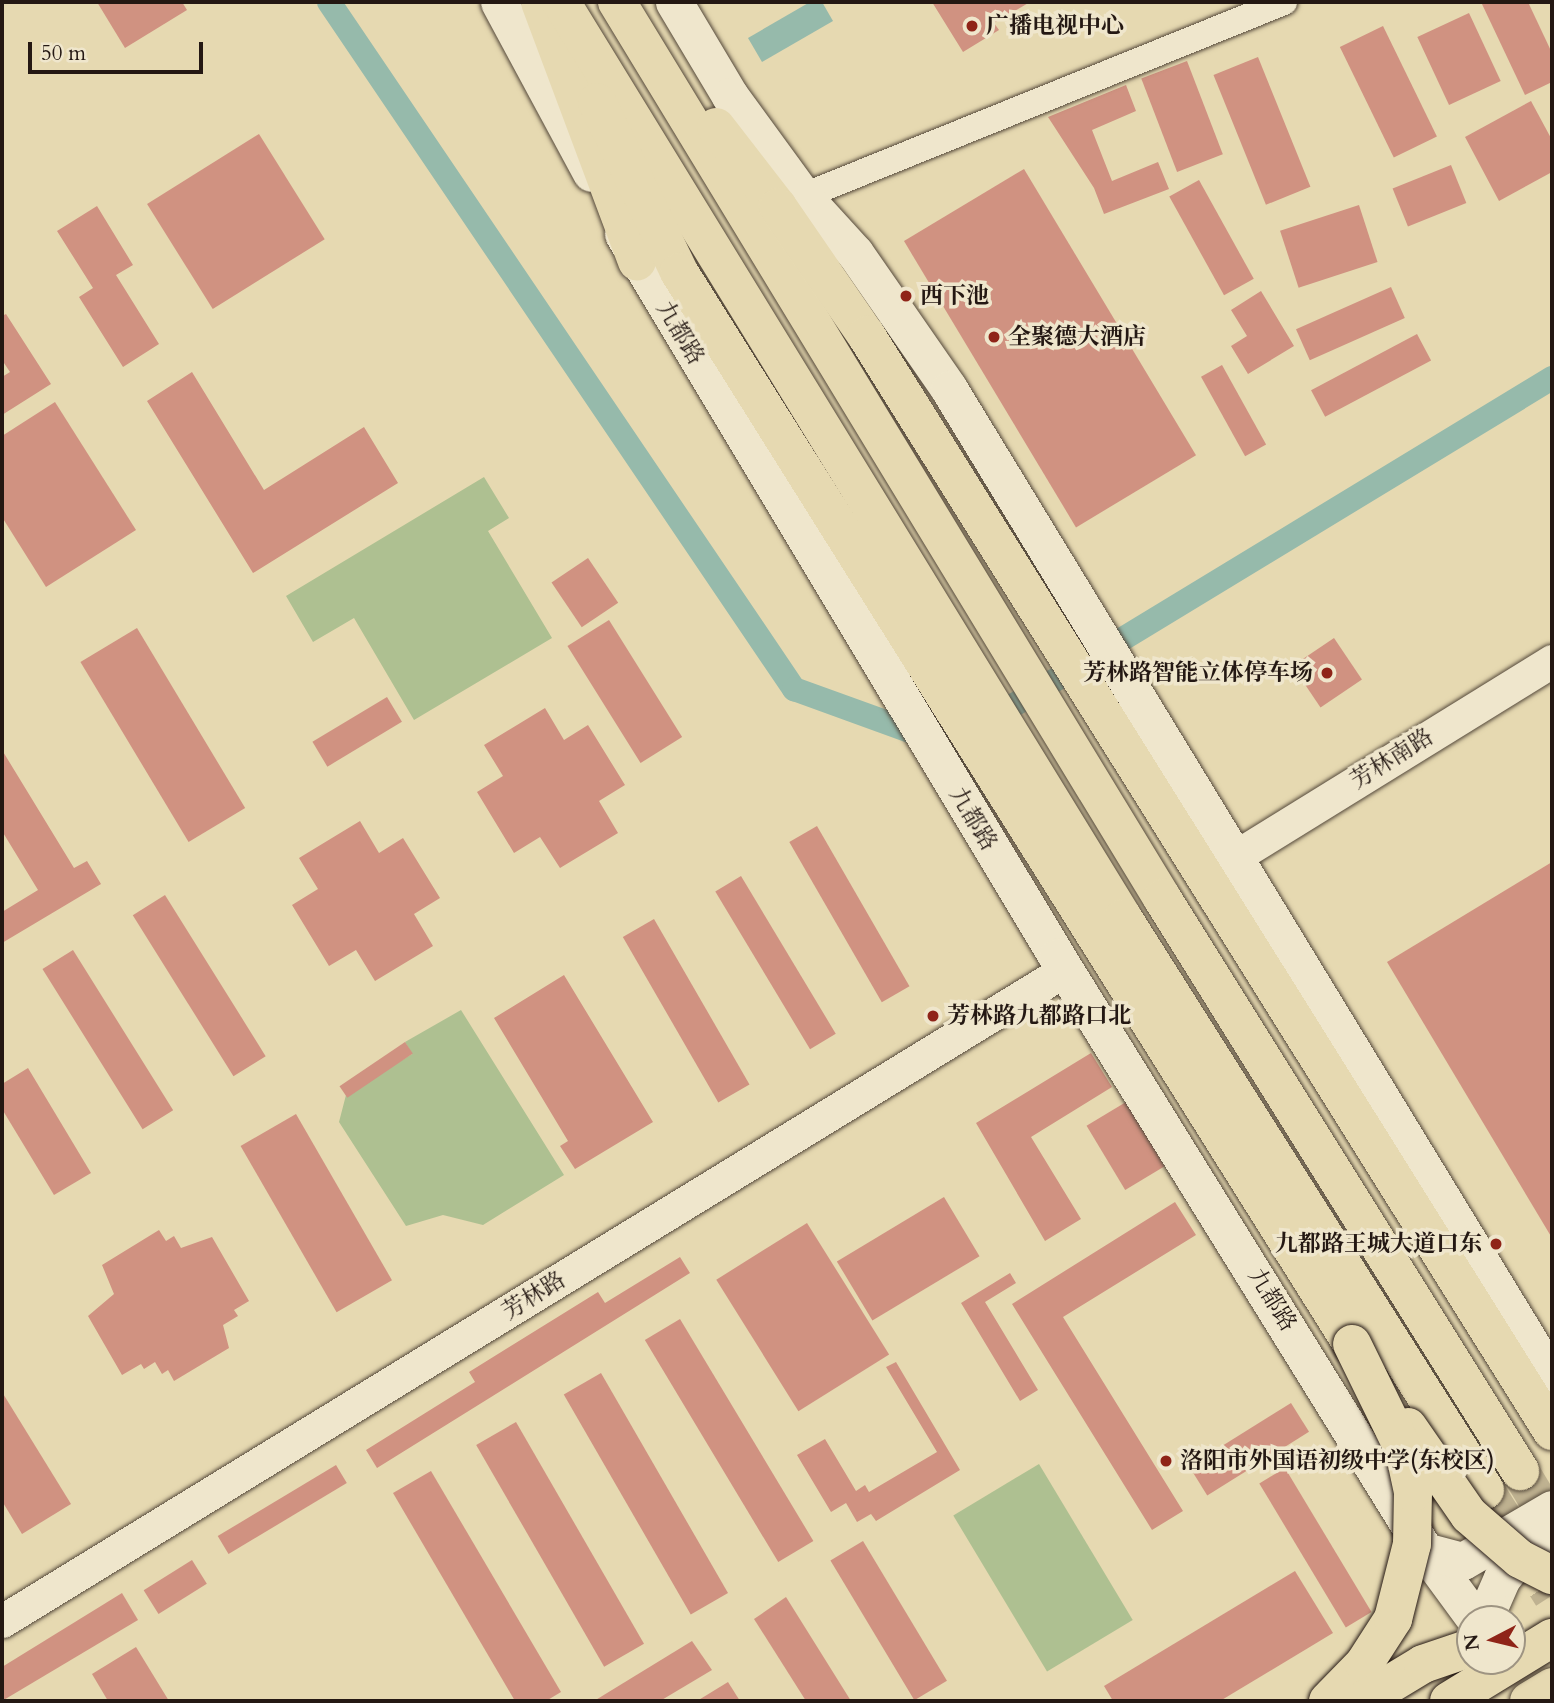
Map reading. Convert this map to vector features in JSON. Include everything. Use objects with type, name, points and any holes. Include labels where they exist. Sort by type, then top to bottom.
[{"type":"main road","name":"九都路","points":[[499,2],[637,261],[889,682],[1425,1551],[1465,1605]]},
{"type":"main road","points":[[540,2],[637,261]]},
{"type":"main road","points":[[549,2],[678,272],[1352,1344],[1469,1515],[1520,1559],[1552,1575]]},
{"type":"main road","points":[[561,2],[1023,755],[1486,1490]]},
{"type":"main road","points":[[617,2],[791,201],[855,253],[949,389],[1552,1382]]},
{"type":"main road","points":[[617,2],[1520,1471]]},
{"type":"main road","points":[[674,2],[866,335],[1552,1431]]},
{"type":"main road","points":[[1457,1277],[1552,1382]]},
{"type":"main road","points":[[1328,1701],[1364,1664],[1393,1619],[1412,1544],[1413,1492],[1404,1450],[1352,1344]]},
{"type":"main road","points":[[1425,1551],[1463,1561],[1552,1509]]},
{"type":"main road","points":[[1489,1605],[1516,1561],[1552,1537]]},
{"type":"main road","points":[[1526,1644],[1552,1640]]},
{"type":"main road","points":[[1449,1701],[1552,1640]]},
{"type":"main road","points":[[1362,1701],[1423,1664],[1456,1656]]},
{"type":"main road","points":[[1418,1701],[1456,1671]]},
{"type":"main road","points":[[1489,1675],[1495,1701]]},
{"type":"main road","points":[[1530,1701],[1552,1687]]},
{"type":"main road","points":[[1550,1701],[1552,1697]]},
{"type":"street","points":[[791,201],[1284,2]]},
{"type":"street","name":"芳林南路","points":[[1238,868],[1552,660]]},
{"type":"street","name":"芳林南路","points":[[1238,868],[1552,686]]},
{"type":"street","name":"芳林路","points":[[2,1603],[1061,963]]},
{"type":"street","name":"芳林路","points":[[2,1621],[1061,963]]},
{"type":"green space","points":[[484,477],[509,518],[488,531],[552,638],[414,720],[354,618],[313,642],[286,596]]},
{"type":"green space","points":[[461,1010],[564,1175],[483,1225],[443,1215],[406,1226],[339,1122],[346,1095],[412,1054],[405,1042]]},
{"type":"green space","points":[[1039,1464],[1133,1620],[1047,1672],[953,1516]]},
{"type":"shaded area","points":[[810,2],[822,2],[833,21],[762,62],[748,38]]},
{"type":"building","points":[[97,2],[182,2],[187,10],[125,48]]},
{"type":"building","name":"广播电视中心","points":[[932,2],[1030,2],[994,23],[999,30],[963,52]]},
{"type":"building","points":[[1481,2],[1528,2],[1552,53],[1552,82],[1525,95]]},
{"type":"building","points":[[1469,13],[1501,81],[1449,105],[1417,37]]},
{"type":"building","points":[[1383,26],[1437,137],[1394,158],[1340,47]]},
{"type":"building","points":[[1258,57],[1310,187],[1266,205],[1213,75]]},
{"type":"building","points":[[1187,61],[1223,154],[1177,172],[1141,79]]},
{"type":"building","points":[[1126,85],[1136,111],[1092,130],[1112,181],[1158,162],[1169,189],[1104,214],[1094,188],[1048,117]]},
{"type":"building","points":[[1531,101],[1552,140],[1552,172],[1499,201],[1465,137]]},
{"type":"building","points":[[259,134],[325,239],[213,309],[147,204]]},
{"type":"building","points":[[1451,165],[1466,203],[1408,227],[1393,189]]},
{"type":"building","points":[[1024,169],[1196,455],[1076,527],[904,241]]},
{"type":"building","points":[[1199,180],[1254,279],[1224,295],[1169,196]]},
{"type":"building","points":[[1359,205],[1378,262],[1299,288],[1280,231]]},
{"type":"building","points":[[97,206],[133,265],[116,275],[159,344],[123,367],[79,297],[93,288],[57,231]]},
{"type":"building","points":[[1391,287],[1405,318],[1310,360],[1296,329]]},
{"type":"building","points":[[1261,291],[1294,346],[1248,374],[1231,346],[1247,336],[1231,310]]},
{"type":"building","points":[[6,314],[51,384],[2,415],[2,377],[10,372],[2,360],[2,316]]},
{"type":"building","points":[[1417,334],[1431,360],[1325,417],[1311,390]]},
{"type":"building","points":[[1222,365],[1266,445],[1245,456],[1201,377]]},
{"type":"building","points":[[192,372],[264,490],[364,427],[398,483],[253,573],[147,401]]},
{"type":"building","points":[[55,402],[136,530],[46,587],[2,517],[2,436]]},
{"type":"building","points":[[588,558],[618,603],[582,627],[552,583]]},
{"type":"building","points":[[609,620],[682,737],[641,763],[567,646]]},
{"type":"building","points":[[137,628],[245,808],[189,842],[80,662]]},
{"type":"building","name":"芳林路智能立体停车场","points":[[1334,638],[1362,679],[1321,707],[1293,666]]},
{"type":"building","points":[[387,697],[402,722],[327,767],[312,742]]},
{"type":"building","points":[[545,708],[564,740],[588,725],[625,785],[599,801],[618,833],[560,868],[540,837],[514,853],[477,792],[503,776],[484,745]]},
{"type":"building","points":[[2,750],[74,868],[87,861],[101,884],[2,943],[2,912],[38,890],[2,831]]},
{"type":"building","points":[[360,821],[379,853],[403,838],[440,898],[414,914],[433,946],[375,981],[356,950],[329,966],[292,905],[318,889],[299,858]]},
{"type":"building","points":[[817,826],[910,986],[882,1002],[789,842]]},
{"type":"building","points":[[1552,862],[1552,1238],[1387,962]]},
{"type":"building","points":[[741,876],[836,1034],[810,1049],[715,891]]},
{"type":"building","points":[[165,895],[266,1056],[233,1076],[133,915]]},
{"type":"building","points":[[654,919],[750,1084],[718,1102],[623,937]]},
{"type":"building","points":[[73,950],[173,1110],[143,1129],[42,969]]},
{"type":"building","points":[[564,975],[653,1122],[575,1169],[560,1146],[568,1141],[494,1018]]},
{"type":"building","points":[[405,1042],[413,1054],[347,1098],[340,1086]]},
{"type":"building","points":[[1091,1053],[1112,1087],[1031,1137],[1081,1219],[1045,1241],[976,1123]]},
{"type":"building","points":[[28,1068],[91,1173],[54,1195],[2,1109],[2,1084]]},
{"type":"building","points":[[1126,1102],[1165,1166],[1125,1190],[1087,1126]]},
{"type":"building","points":[[296,1114],[392,1280],[337,1312],[241,1146]]},
{"type":"building","points":[[944,1197],[980,1256],[872,1321],[837,1261]]},
{"type":"building","points":[[1175,1202],[1196,1235],[1063,1317],[1183,1511],[1152,1530],[1012,1304]]},
{"type":"building","points":[[807,1223],[889,1354],[798,1411],[716,1280]]},
{"type":"building","points":[[159,1230],[166,1241],[174,1236],[181,1248],[212,1237],[249,1301],[234,1310],[238,1316],[223,1325],[229,1348],[174,1381],[168,1370],[162,1374],[155,1362],[144,1369],[141,1364],[122,1375],[88,1316],[114,1294],[102,1265]]},
{"type":"building","points":[[680,1257],[690,1273],[377,1468],[366,1450],[475,1382],[469,1372],[598,1292],[605,1303]]},
{"type":"building","points":[[1010,1273],[1016,1283],[985,1302],[1038,1390],[1020,1401],[961,1303]]},
{"type":"building","points":[[680,1319],[813,1541],[778,1562],[645,1340]]},
{"type":"building","points":[[896,1362],[960,1470],[876,1521],[871,1514],[857,1522],[846,1503],[831,1512],[797,1455],[825,1439],[856,1491],[865,1485],[869,1492],[937,1452],[886,1367]]},
{"type":"building","points":[[601,1373],[728,1593],[691,1614],[564,1394]]},
{"type":"building","points":[[2,1392],[71,1504],[22,1534],[2,1501]]},
{"type":"building","points":[[1291,1403],[1309,1432],[1207,1495],[1189,1467]]},
{"type":"building","points":[[516,1422],[644,1644],[604,1667],[476,1445]]},
{"type":"building","points":[[336,1465],[347,1483],[229,1554],[218,1536]]},
{"type":"building","points":[[1285,1468],[1372,1612],[1346,1627],[1259,1483]]},
{"type":"building","points":[[431,1471],[561,1692],[546,1701],[515,1701],[393,1493]]},
{"type":"building","points":[[863,1541],[947,1681],[914,1700],[830,1561]]},
{"type":"building","points":[[192,1560],[207,1584],[158,1614],[144,1590]]},
{"type":"building","points":[[1295,1571],[1333,1633],[1220,1701],[1113,1701],[1104,1686]]},
{"type":"building","points":[[122,1593],[138,1620],[2,1701],[2,1667]]},
{"type":"building","points":[[786,1597],[851,1701],[806,1701],[754,1619]]},
{"type":"building","points":[[692,1641],[712,1670],[660,1701],[594,1701]]},
{"type":"building","points":[[136,1647],[169,1701],[108,1701],[92,1674]]},
{"type":"building","points":[[728,1682],[740,1701],[697,1701]]},
{"type":"waterway","points":[[329,2],[794,689],[910,731],[991,719],[1552,378]]},
{"type":"tunnel","points":[[1520,1471],[1552,1524]]},
{"type":"tunnel","points":[[1485,1490],[1552,1595]]},
{"type":"place","name":"广播电视中心","points":[[972,26]]},
{"type":"place","name":"西下池","points":[[906,296]]},
{"type":"place","name":"全聚德大酒店","points":[[994,337]]},
{"type":"place","name":"芳林路智能立体停车场","points":[[1327,673]]},
{"type":"place","name":"芳林路九都路口北","points":[[933,1016]]},
{"type":"place","name":"九都路王城大道口东","points":[[1496,1244]]},
{"type":"place","name":"洛阳市外国语初级中学(东校区)","points":[[1166,1461]]}]
